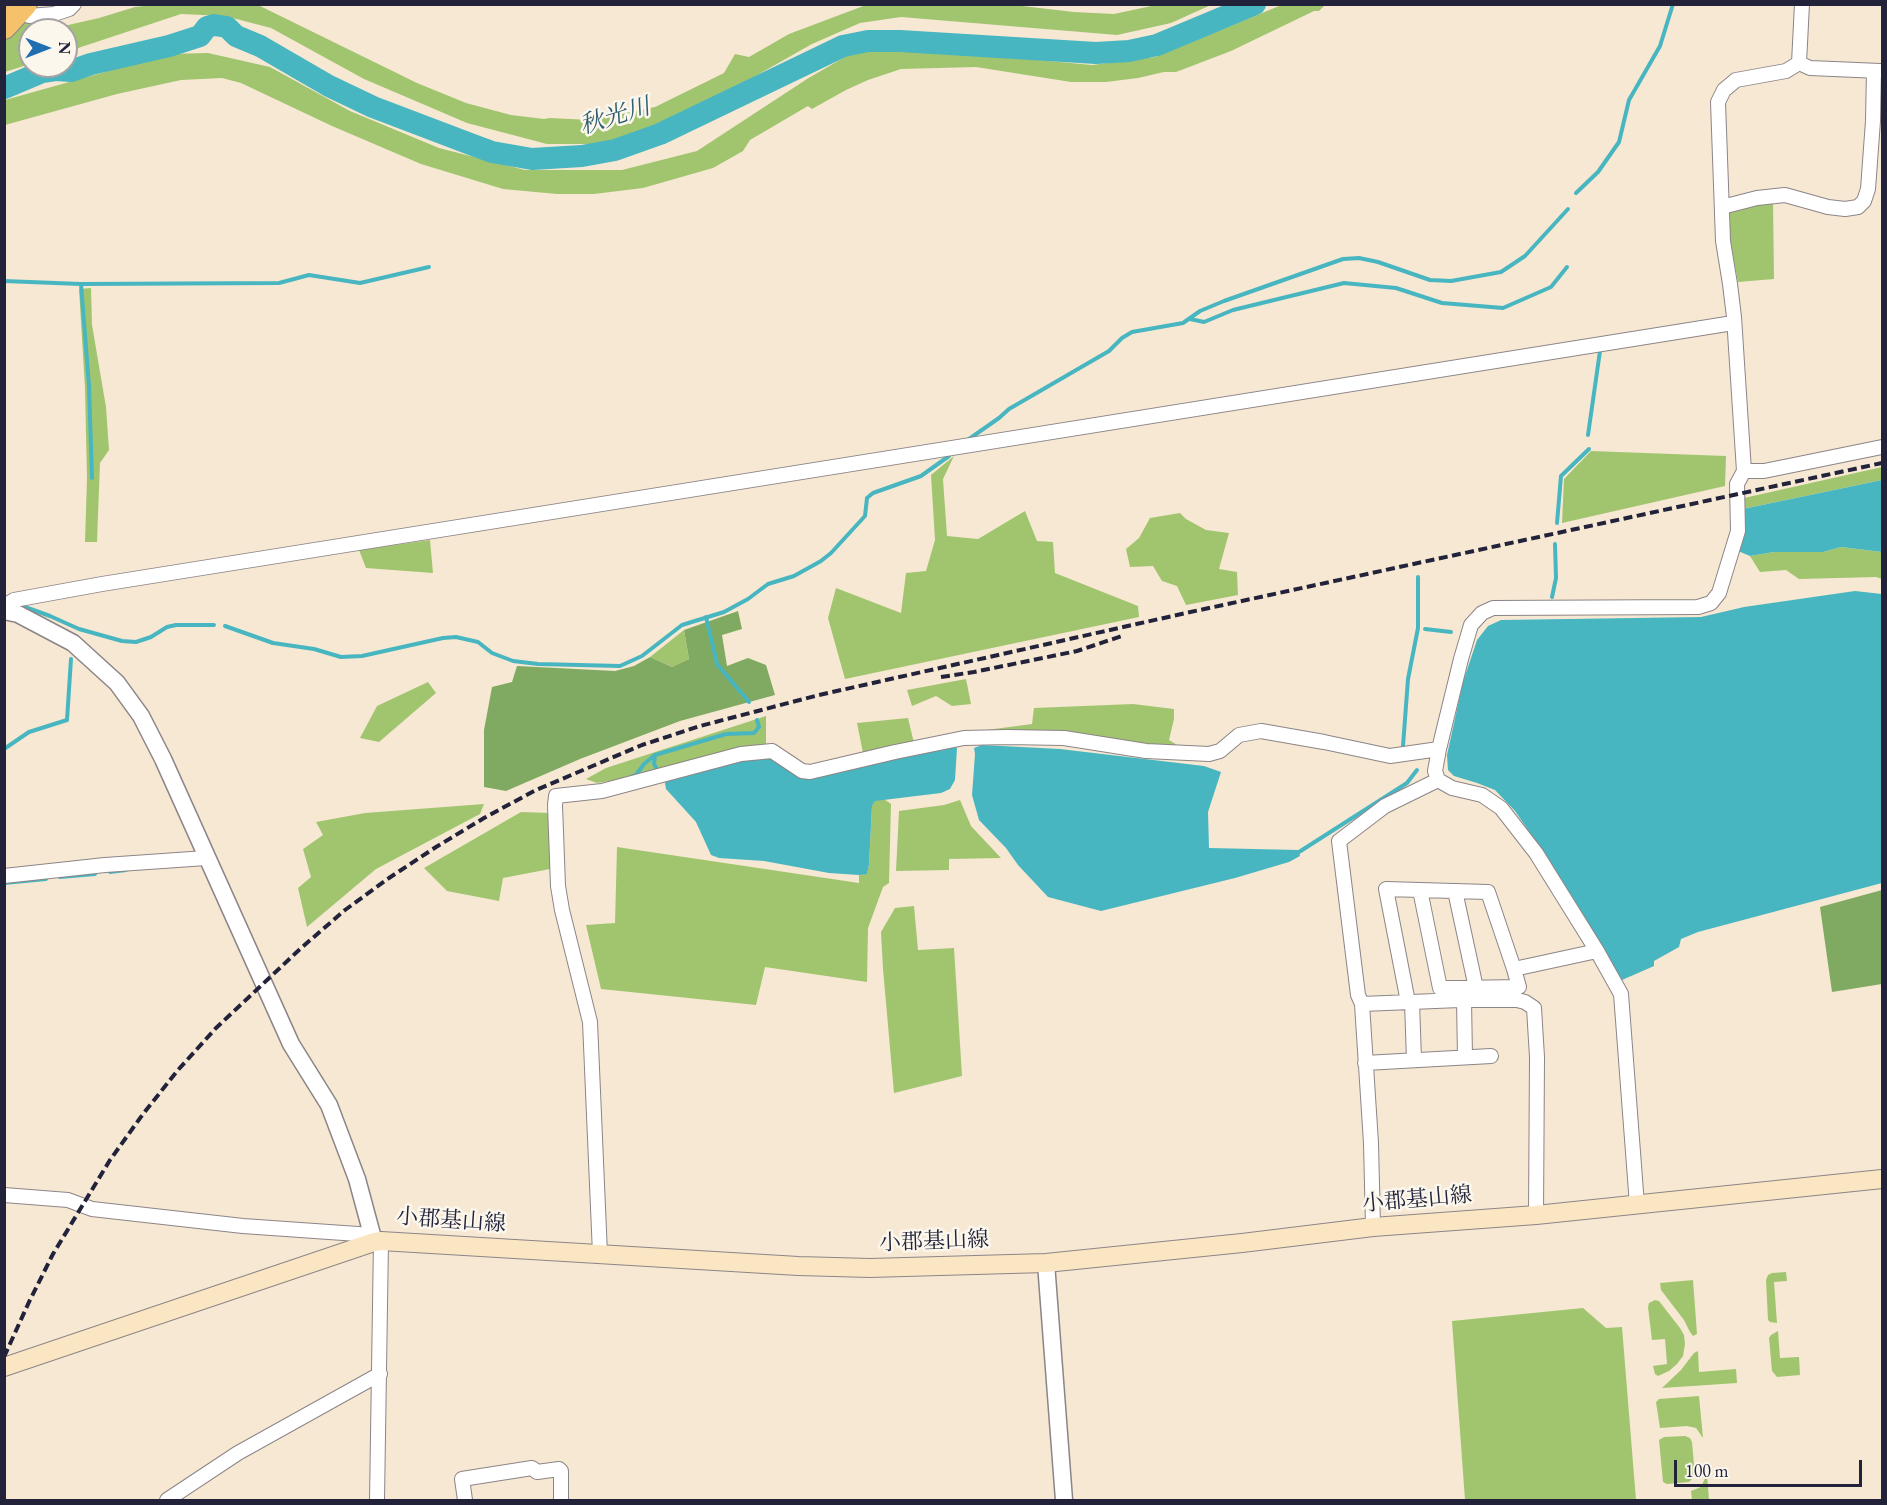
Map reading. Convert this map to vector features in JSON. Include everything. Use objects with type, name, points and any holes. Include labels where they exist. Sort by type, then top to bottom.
[{"type":"highway","points":[[4,27],[27,10]]},
{"type":"main road","name":"小郡基山線","points":[[4,1367],[376,1239],[600,1254],[870,1268],[1046,1263],[1373,1227],[1536,1215],[1882,1179]]},
{"type":"street","points":[[27,10],[54,14],[69,9],[74,4]]},
{"type":"street","points":[[1799,63],[1802,4]]},
{"type":"street","points":[[1722,207],[1757,198],[1785,195],[1828,207],[1845,209],[1858,207],[1864,201],[1868,189],[1878,71],[1810,68],[1799,63]]},
{"type":"street","points":[[1637,1205],[1621,994],[1536,853],[1501,808],[1482,795],[1452,788],[1438,780],[1435,771],[1461,659],[1471,626],[1482,612],[1493,608],[1698,607],[1711,603],[1719,593],[1738,531],[1737,484],[1744,471],[1730,284],[1723,241],[1718,102],[1724,90],[1736,81],[1786,71],[1799,63]]},
{"type":"street","points":[[4,606],[14,600],[126,580],[1733,323]]},
{"type":"street","points":[[1744,471],[1764,471],[1882,447]]},
{"type":"street","points":[[4,611],[18,614],[73,643],[117,683],[141,716],[163,759],[291,1044],[329,1105],[357,1179],[376,1239],[380,1374],[377,1500]]},
{"type":"street","points":[[600,1254],[590,1022],[562,909],[557,867],[556,796],[602,791],[741,754],[772,752],[802,771],[810,772],[964,738],[1064,738],[1146,751],[1199,754],[1220,751],[1239,735],[1261,731],[1390,756],[1439,749]]},
{"type":"street","points":[[1373,1227],[1371,1143],[1362,1004],[1358,995],[1339,841],[1385,806],[1438,780]]},
{"type":"street","points":[[4,876],[105,865],[206,858]]},
{"type":"street","points":[[1414,1060],[1410,1002],[1386,889],[1455,891],[1488,892],[1519,987],[1476,988],[1462,996],[1440,988],[1420,890]]},
{"type":"street","points":[[1455,891],[1476,988]]},
{"type":"street","points":[[1514,969],[1597,951]]},
{"type":"street","points":[[1362,1004],[1410,1002],[1462,996],[1517,1000],[1533,1008],[1537,1057],[1536,1215]]},
{"type":"street","points":[[1462,996],[1465,1057]]},
{"type":"street","points":[[1365,1063],[1491,1056]]},
{"type":"street","points":[[4,1195],[68,1200],[92,1209],[376,1239]]},
{"type":"street","points":[[1046,1263],[1064,1500]]},
{"type":"street","points":[[167,1500],[238,1453],[380,1374]]},
{"type":"street","points":[[465,1500],[462,1479],[532,1468],[537,1472],[559,1469],[561,1471],[561,1500]]},
{"type":"green space","points":[[1005,4],[1114,14],[1156,5],[1211,5],[1171,23],[1117,35],[901,17],[860,23],[812,44],[671,124],[609,144],[547,144],[467,123],[364,79],[271,28],[225,16],[181,14],[78,48],[78,23],[135,7],[258,5],[417,83],[466,103],[511,115],[544,119],[590,120],[655,107],[724,73],[735,54],[749,57],[789,34],[866,5]]},
{"type":"green space","points":[[1284,4],[1325,5],[1319,11],[1314,11],[1231,51],[1176,72],[1164,72],[1138,78],[1106,82],[1071,82],[976,67],[901,69],[868,80],[812,109],[808,106],[750,140],[743,151],[713,168],[643,188],[594,194],[557,194],[503,189],[421,164],[332,126],[241,83],[222,78],[181,80],[117,94],[5,125],[5,100],[169,54],[208,53],[270,67],[350,111],[439,148],[525,170],[622,170],[697,151],[807,79],[850,54],[898,47],[1092,65],[1155,57]]},
{"type":"green space","points":[[18,25],[18,68],[5,72],[4,39]]},
{"type":"green space","points":[[1773,201],[1774,279],[1738,282],[1726,218],[1731,211]]},
{"type":"green space","points":[[91,288],[92,325],[106,407],[109,450],[100,463],[97,542],[85,542],[87,478],[85,388],[79,289]]},
{"type":"green space","points":[[1591,451],[1726,456],[1725,486],[1562,523],[1564,479]]},
{"type":"green space","points":[[954,456],[943,479],[947,536],[978,539],[1025,511],[1037,541],[1053,542],[1055,573],[1138,606],[1139,617],[845,679],[828,618],[836,588],[901,613],[906,573],[926,571],[935,540],[931,475]]},
{"type":"green space","points":[[1882,467],[1882,480],[1743,509],[1744,498]]},
{"type":"green space","points":[[1180,513],[1206,530],[1229,533],[1219,569],[1237,572],[1238,595],[1186,605],[1177,586],[1162,581],[1153,566],[1130,567],[1126,549],[1139,538],[1150,518]]},
{"type":"green space","points":[[430,540],[433,573],[366,568],[359,550]]},
{"type":"green space","points":[[1841,547],[1882,552],[1882,579],[1876,577],[1799,579],[1786,570],[1760,572],[1750,556],[1774,552],[1823,552]]},
{"type":"green space","points":[[738,611],[742,629],[722,635],[727,666],[748,658],[766,665],[775,695],[680,721],[580,759],[506,791],[484,787],[484,730],[492,687],[512,682],[517,666],[615,671],[634,666],[650,657],[672,667],[689,659],[684,630]]},
{"type":"green space","points":[[684,630],[689,659],[672,667],[650,657]]},
{"type":"green space","points":[[966,679],[971,704],[952,706],[936,696],[912,706],[907,690]]},
{"type":"green space","points":[[428,682],[436,693],[379,742],[360,738],[377,706]]},
{"type":"green space","points":[[1133,704],[1174,709],[1169,740],[1182,748],[979,731],[1032,724],[1034,708]]},
{"type":"green space","points":[[766,716],[766,744],[718,754],[640,776],[597,783],[586,779],[606,768]]},
{"type":"green space","points":[[908,718],[914,743],[863,753],[857,723]]},
{"type":"green space","points":[[884,799],[891,804],[889,883],[883,887],[868,928],[867,982],[765,967],[756,1005],[601,989],[586,925],[615,923],[617,847],[859,883],[859,875],[867,873],[869,865],[872,806],[875,800]]},
{"type":"green space","points":[[960,800],[971,826],[1001,858],[949,859],[949,870],[896,871],[899,811],[944,805]]},
{"type":"green space","points":[[484,804],[480,814],[376,869],[307,927],[298,888],[311,877],[303,849],[323,835],[316,822],[365,813]]},
{"type":"green space","points":[[521,812],[551,813],[550,869],[503,878],[499,901],[447,891],[424,868]]},
{"type":"green space","points":[[1882,890],[1882,984],[1832,992],[1820,907]]},
{"type":"green space","points":[[914,906],[918,950],[954,948],[962,1076],[894,1093],[881,932],[895,908]]},
{"type":"green space","points":[[1786,1272],[1787,1281],[1774,1282],[1777,1323],[1770,1322],[1768,1320],[1766,1280],[1772,1273]]},
{"type":"green space","points":[[1693,1280],[1697,1334],[1693,1336],[1661,1290],[1660,1283]]},
{"type":"green space","points":[[1659,1301],[1680,1328],[1685,1344],[1683,1356],[1677,1364],[1658,1376],[1653,1366],[1667,1364],[1665,1339],[1652,1340],[1648,1307],[1649,1303]]},
{"type":"green space","points":[[1583,1308],[1606,1328],[1622,1327],[1636,1500],[1465,1500],[1452,1321]]},
{"type":"green space","points":[[1778,1331],[1780,1358],[1799,1357],[1800,1375],[1777,1377],[1772,1371],[1769,1338]]},
{"type":"green space","points":[[1698,1351],[1699,1372],[1736,1369],[1737,1383],[1662,1388],[1681,1370],[1694,1353]]},
{"type":"green space","points":[[1699,1396],[1703,1438],[1696,1428],[1687,1426],[1660,1428],[1656,1402],[1659,1399]]},
{"type":"green space","points":[[1685,1436],[1692,1442],[1695,1476],[1689,1482],[1667,1484],[1663,1482],[1659,1440],[1664,1437]]},
{"type":"green space","points":[[1707,1474],[1709,1500],[1692,1500],[1691,1491],[1701,1487]]},
{"type":"water","points":[[1882,480],[1882,552],[1841,547],[1823,552],[1774,552],[1750,556],[1738,551],[1743,509]]},
{"type":"water","points":[[1855,591],[1882,594],[1882,883],[1698,932],[1681,939],[1679,947],[1654,961],[1654,966],[1622,980],[1554,868],[1515,811],[1495,790],[1454,776],[1448,770],[1447,755],[1463,682],[1477,640],[1488,626],[1501,620],[1701,617],[1744,607]]},
{"type":"water","points":[[982,745],[1060,749],[1204,766],[1221,772],[1208,812],[1209,848],[1299,850],[1300,856],[1289,862],[1235,878],[1101,911],[1048,897],[979,820],[972,795],[974,748]]},
{"type":"water","points":[[953,746],[957,748],[955,780],[950,789],[941,793],[875,801],[872,806],[867,874],[829,873],[764,861],[719,858],[711,855],[696,822],[666,789],[665,783],[668,777],[769,755],[814,776]]},
{"type":"waterway","name":"秋光川","points":[[4,88],[42,72],[71,71],[91,64],[169,46],[200,36],[207,27],[214,25],[227,27],[236,36],[260,46],[329,86],[373,107],[492,152],[532,159],[582,156],[615,150],[660,134],[843,46],[868,41],[900,41],[1096,53],[1129,51],[1157,45],[1255,4]]},
{"type":"waterway","points":[[1576,193],[1598,172],[1619,142],[1629,100],[1660,46],[1673,4]]},
{"type":"waterway","points":[[969,439],[1009,409],[1109,351],[1132,332],[1183,323],[1200,311],[1224,301],[1343,259],[1359,258],[1378,262],[1430,280],[1451,281],[1501,272],[1525,256],[1568,209]]},
{"type":"waterway","points":[[4,281],[81,284],[279,283],[309,275],[360,283],[429,267]]},
{"type":"waterway","points":[[1190,319],[1204,322],[1233,310],[1344,283],[1396,288],[1442,303],[1503,308],[1551,287],[1567,267]]},
{"type":"waterway","points":[[81,284],[89,386],[92,478]]},
{"type":"waterway","points":[[1588,435],[1600,351]]},
{"type":"waterway","points":[[1557,523],[1561,476],[1589,449]]},
{"type":"waterway","points":[[225,626],[273,643],[314,649],[341,657],[362,656],[456,637],[478,642],[492,653],[513,661],[538,664],[620,666],[642,656],[682,625],[724,612],[748,599],[768,584],[794,576],[821,561],[865,516],[867,498],[873,493],[921,476],[949,456]]},
{"type":"waterway","points":[[1552,597],[1556,578],[1555,544]]},
{"type":"waterway","points":[[1403,746],[1408,679],[1418,628],[1418,577]]},
{"type":"waterway","points":[[25,607],[79,629],[122,641],[136,642],[176,625],[214,625]]},
{"type":"waterway","points":[[706,617],[717,664],[749,702]]},
{"type":"waterway","points":[[1425,629],[1451,632]]},
{"type":"waterway","points":[[4,749],[29,732],[67,720],[71,659]]},
{"type":"waterway","points":[[658,771],[654,764],[655,755],[726,734],[754,733],[759,727],[757,720]]},
{"type":"waterway","points":[[633,776],[655,755]]},
{"type":"waterway","points":[[1295,853],[1407,783],[1417,770]]},
{"type":"waterway","points":[[110,872],[126,870]]},
{"type":"waterway","points":[[60,877],[95,874]]},
{"type":"waterway","points":[[4,883],[46,879]]},
{"type":"railway","points":[[4,1357],[53,1254],[110,1160],[178,1070],[216,1028],[345,910],[436,847],[536,790],[642,745],[700,726],[819,695],[1186,613],[1882,463]]},
{"type":"railway","points":[[941,677],[1077,651],[1122,636]]}]
